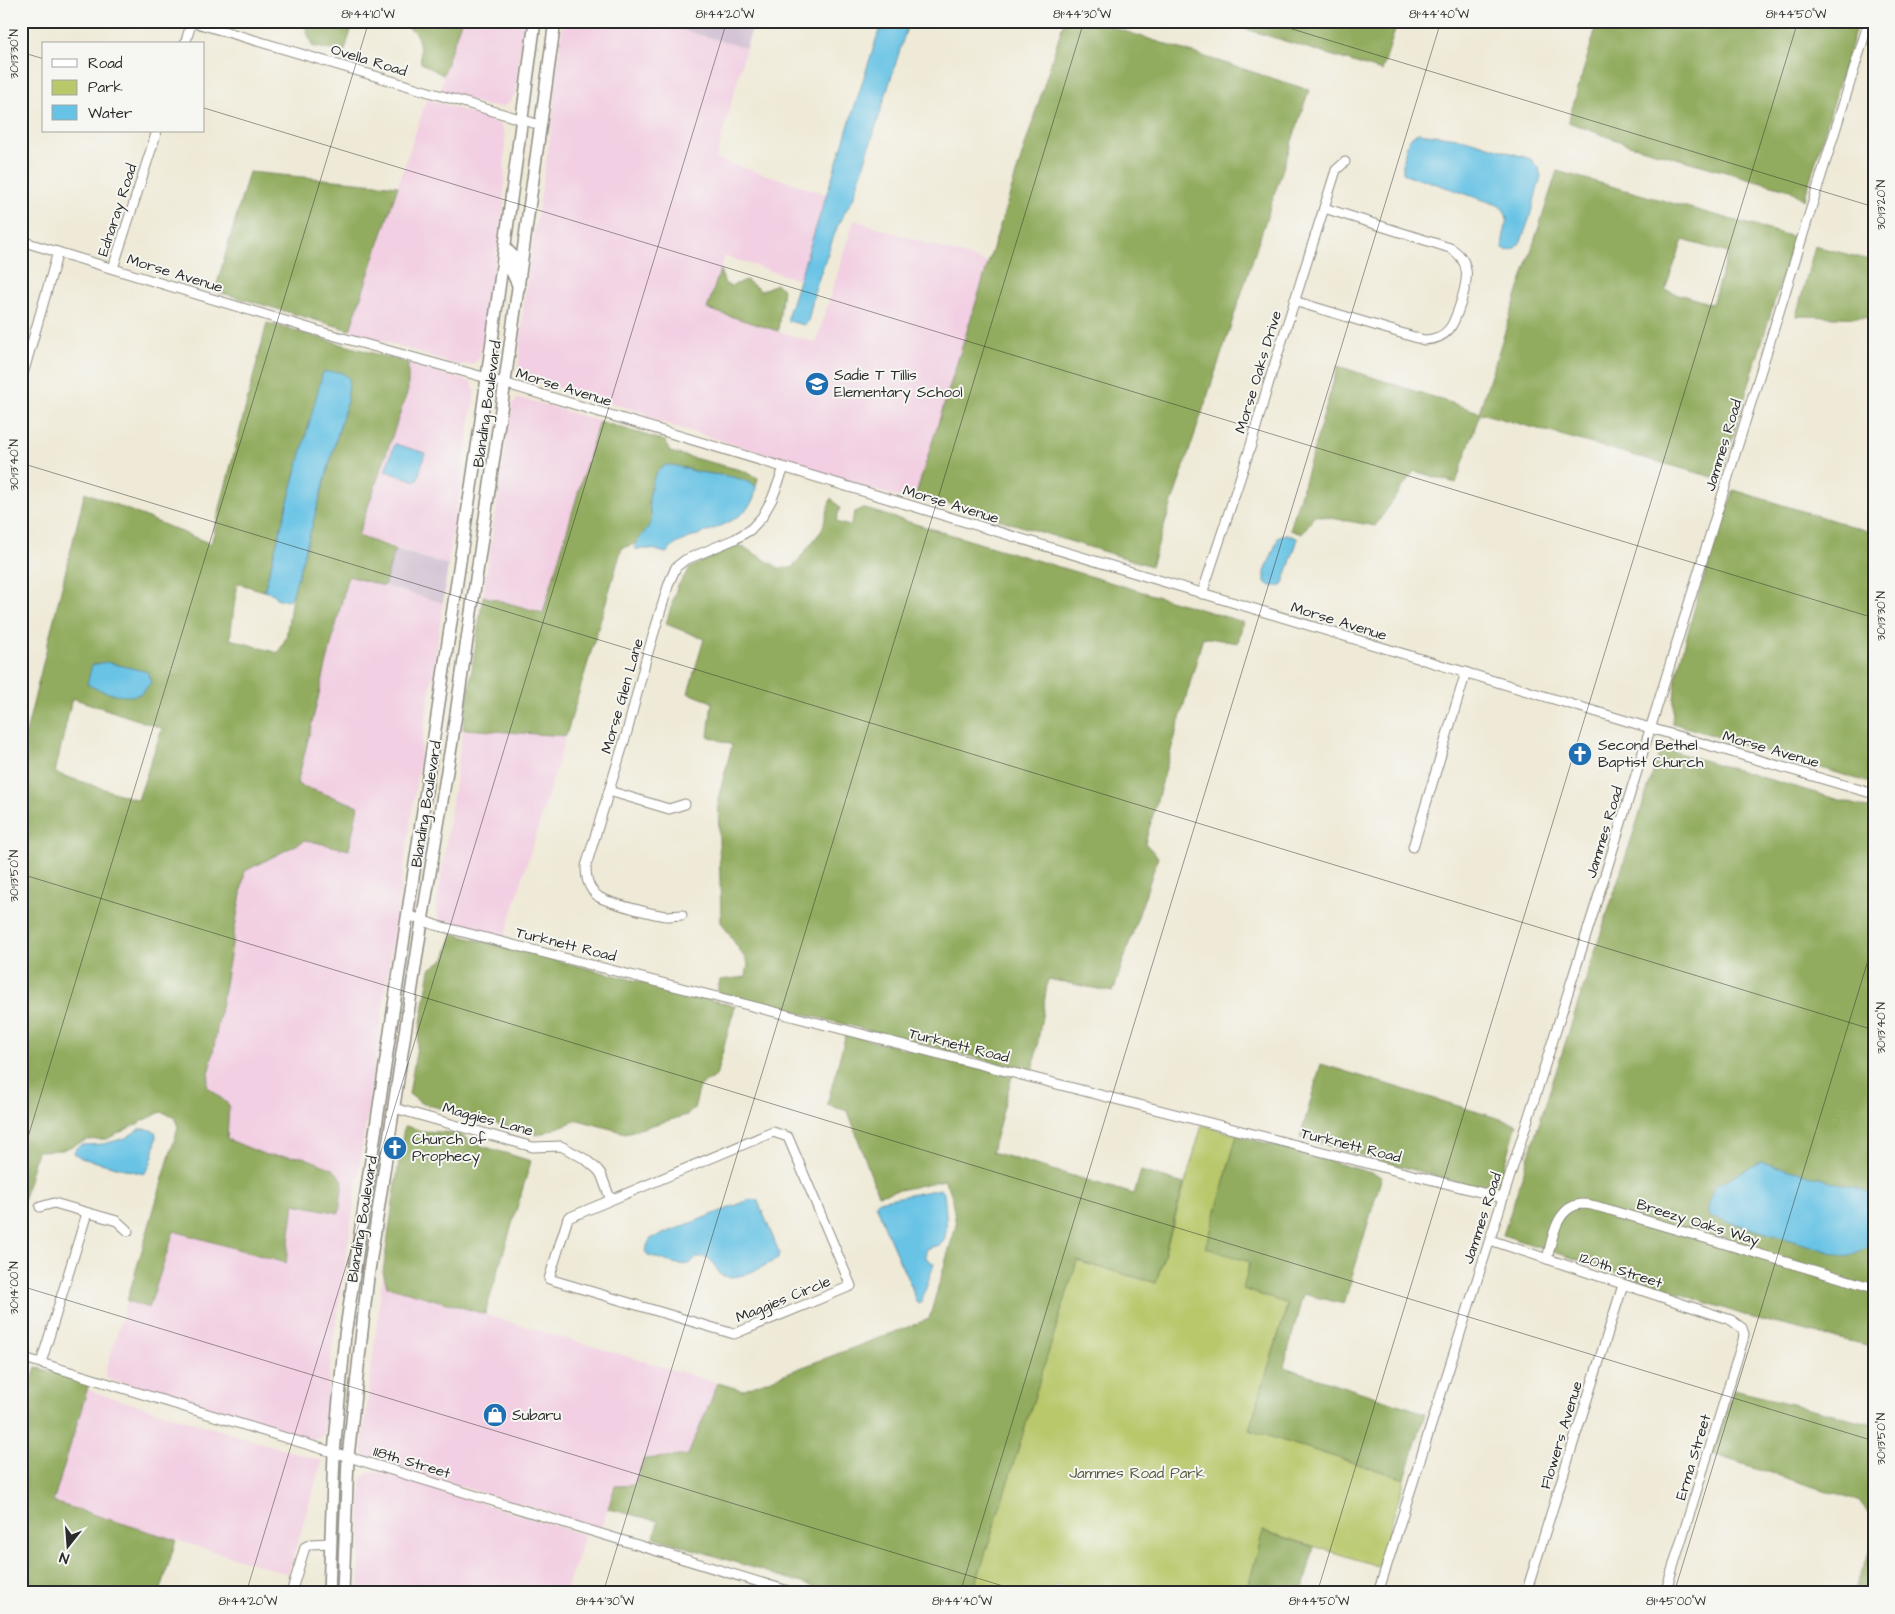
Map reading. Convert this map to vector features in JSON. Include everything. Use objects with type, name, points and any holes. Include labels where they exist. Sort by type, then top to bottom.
[{"type":"main road","name":"Blanding Boulevard","points":[[329,1591],[334,1453],[345,1335],[487,378],[535,21]]},
{"type":"main road","name":"Blanding Boulevard","points":[[343,1591],[348,1457],[368,1276],[422,921],[452,741],[519,289],[555,21]]},
{"type":"main road","points":[[505,248],[513,256],[512,272],[519,289]]},
{"type":"main road","points":[[460,559],[478,562]]},
{"type":"main road","points":[[434,738],[452,741]]},
{"type":"main road","points":[[386,1063],[388,1092],[394,1108]]},
{"type":"main road","points":[[380,1099],[386,1112],[389,1143]]},
{"type":"street","name":"Ovella Road","points":[[191,21],[540,125]]},
{"type":"street","points":[[186,42],[191,21]]},
{"type":"street","name":"Jammes Road","points":[[1378,1593],[1650,728],[1869,21]]},
{"type":"street","name":"Ednaray Road","points":[[113,268],[157,132]]},
{"type":"street","name":"Morse Oaks Drive","points":[[1202,594],[1251,445],[1336,170],[1345,162]]},
{"type":"street","points":[[1294,301],[1424,340],[1435,339],[1449,330],[1454,323],[1468,273],[1462,258],[1454,250],[1324,208]]},
{"type":"street","name":"Morse Avenue","points":[[21,241],[325,333],[487,378],[1874,794]]},
{"type":"street","points":[[21,381],[58,252]]},
{"type":"street","name":"Morse Glen Lane","points":[[682,915],[665,916],[599,897],[590,888],[586,878],[586,866],[646,659],[669,583],[676,567],[685,560],[735,539],[750,530],[762,517],[772,499],[784,468]]},
{"type":"street","points":[[1413,847],[1466,672]]},
{"type":"street","points":[[609,791],[669,809],[684,804]]},
{"type":"street","name":"Turknett Road","points":[[408,915],[422,921],[1503,1198]]},
{"type":"street","name":"Maggies Lane","points":[[394,1108],[533,1146],[560,1146],[585,1158],[597,1169],[601,1174],[610,1198]]},
{"type":"street","name":"Maggies Circle","points":[[773,1132],[780,1133],[788,1137],[851,1286],[734,1334],[549,1279],[568,1218],[610,1198],[773,1132]]},
{"type":"street","points":[[40,1207],[54,1203],[117,1221],[128,1231]]},
{"type":"street","name":"Breezy Oaks Way","points":[[1547,1259],[1559,1219],[1568,1210],[1582,1204],[1619,1213],[1874,1288]]},
{"type":"street","points":[[40,1363],[87,1213]]},
{"type":"street","name":"120th Street","points":[[1490,1240],[1731,1320],[1742,1328]]},
{"type":"street","points":[[354,1275],[368,1276]]},
{"type":"street","name":"Flowers Avenue","points":[[1526,1593],[1623,1285]]},
{"type":"street","name":"Erma Street","points":[[1665,1593],[1743,1340],[1742,1328]]},
{"type":"street","name":"118th Street","points":[[21,1357],[795,1593]]},
{"type":"street","points":[[291,1593],[305,1547],[311,1544],[330,1543]]},
{"type":"street","points":[[329,1591],[343,1591]]},
{"type":"shaded area","points":[[461,21],[524,21],[515,94],[510,102],[503,107],[488,106],[441,91],[443,75]]},
{"type":"shaded area","points":[[563,21],[651,21],[746,48],[716,159],[827,194],[799,280],[725,256],[707,309],[816,343],[854,220],[988,263],[914,502],[777,461],[778,458],[648,418],[645,413],[523,377],[518,368],[525,290],[551,130]]},
{"type":"shaded area","points":[[651,21],[754,21],[746,48]]},
{"type":"shaded area","points":[[427,98],[500,124],[505,135],[504,205],[480,358],[472,364],[456,365],[350,330]]},
{"type":"shaded area","points":[[408,363],[471,382],[475,391],[448,565],[358,536],[408,390]]},
{"type":"shaded area","points":[[517,399],[528,400],[599,421],[543,613],[483,596],[512,404]]},
{"type":"shaded area","points":[[395,549],[448,565],[443,603],[384,586]]},
{"type":"shaded area","points":[[348,576],[443,603],[330,1364],[325,1432],[319,1439],[306,1439],[105,1378],[127,1301],[149,1307],[174,1231],[286,1263],[294,1204],[338,1213],[303,1157],[266,1155],[227,1139],[229,1105],[207,1086],[245,871],[306,840],[349,849],[357,806],[297,784]]},
{"type":"shaded area","points":[[463,729],[566,736],[504,939],[453,925],[439,919],[436,911]]},
{"type":"shaded area","points":[[383,1272],[388,1286],[718,1383],[689,1456],[644,1459],[634,1485],[615,1486],[601,1528],[372,1460],[365,1456],[362,1448]]},
{"type":"shaded area","points":[[87,1390],[322,1461],[288,1574],[52,1502]]},
{"type":"shaded area","points":[[380,1472],[585,1535],[565,1593],[359,1593],[361,1479],[367,1473]]},
{"type":"green space","points":[[306,21],[354,21],[344,53],[312,46],[305,26]]},
{"type":"green space","points":[[391,21],[461,21],[443,75],[421,63],[416,34],[407,27]]},
{"type":"green space","points":[[1064,21],[1093,21],[1309,90],[1151,566],[916,494]]},
{"type":"green space","points":[[1220,21],[1398,21],[1382,71]]},
{"type":"green space","points":[[1598,21],[1858,21],[1804,200],[1790,190],[1630,145],[1568,122]]},
{"type":"green space","points":[[1557,171],[1794,237],[1720,479],[1480,413],[1456,483],[1414,471],[1375,526],[1315,515],[1302,534],[1290,530],[1338,366],[1479,412]],"holes":[[[1683,240],[1728,253],[1712,304],[1665,290]]]},
{"type":"green space","points":[[249,172],[398,186],[350,330],[215,291]]},
{"type":"green space","points":[[1815,246],[1874,261],[1874,318],[1796,316]]},
{"type":"green space","points":[[720,270],[725,284],[731,286],[746,280],[761,291],[776,284],[783,289],[778,331],[707,309]]},
{"type":"green space","points":[[267,323],[408,363],[408,390],[358,536],[395,549],[384,586],[348,576],[297,784],[358,806],[349,850],[306,840],[245,871],[207,1086],[229,1105],[227,1139],[266,1155],[303,1157],[333,1169],[343,1180],[339,1213],[294,1204],[286,1263],[174,1231],[149,1308],[127,1301],[178,1127],[174,1116],[161,1112],[107,1139],[87,1140],[62,1150],[37,1151],[21,1209],[21,753],[85,492],[211,544]],"holes":[[[323,373],[347,401],[292,597],[286,638],[278,653],[230,639],[237,583],[264,591]],[[72,698],[162,728],[138,800],[55,773]]]},
{"type":"green space","points":[[599,421],[665,441],[670,452],[741,470],[758,478],[756,486],[739,479],[702,473],[684,467],[649,502],[652,518],[648,529],[635,544],[622,548],[566,736],[463,729],[483,596],[543,613]]},
{"type":"green space","points":[[1734,490],[1874,533],[1874,784],[1672,723],[1676,677],[1698,595]]},
{"type":"green space","points":[[831,498],[840,507],[836,522],[850,526],[855,512],[862,508],[1243,622],[1238,643],[1203,637],[1145,843],[1158,857],[1113,992],[1048,979],[1033,1072],[717,992],[720,980],[746,977],[748,963],[721,922],[718,799],[732,745],[708,736],[712,702],[688,693],[704,639],[666,624],[677,587],[690,568],[738,544],[779,568],[792,568],[822,530]]},
{"type":"green space","points":[[1665,749],[1874,810],[1874,1347],[1753,1318],[1503,1235],[1659,754]]},
{"type":"green space","points":[[453,934],[735,1006],[716,1076],[700,1086],[694,1109],[687,1115],[626,1133],[578,1120],[538,1135],[421,1103],[409,1094],[430,969],[445,958]]},
{"type":"green space","points":[[846,1034],[1012,1076],[992,1152],[1134,1194],[1141,1171],[1184,1184],[1156,1283],[1077,1261],[973,1593],[834,1593],[654,1537],[658,1521],[608,1509],[615,1486],[634,1485],[644,1459],[688,1455],[718,1383],[742,1390],[929,1319],[956,1225],[951,1193],[944,1180],[878,1195],[848,1111],[827,1105]]},
{"type":"green space","points":[[1321,1064],[1517,1124],[1498,1189],[1482,1189],[1300,1138]]},
{"type":"green space","name":"Jammes Road Park","points":[[1202,1125],[1237,1135],[1206,1248],[1250,1262],[1243,1289],[1288,1303],[1249,1430],[1405,1479],[1378,1566],[1264,1531],[1248,1587],[1254,1593],[1080,1593],[1055,1585],[1052,1593],[973,1593],[1077,1261],[1156,1283]]},
{"type":"green space","points":[[404,1127],[422,1131],[455,1133],[482,1146],[531,1161],[485,1314],[387,1286],[383,1272]]},
{"type":"green space","points":[[1237,1135],[1382,1176],[1344,1304],[1303,1294],[1284,1367],[1425,1413],[1405,1479],[1249,1430],[1288,1304],[1243,1289],[1250,1262],[1206,1248]]},
{"type":"green space","points":[[36,1367],[89,1384],[53,1502],[176,1540],[160,1593],[21,1593],[21,1415]]},
{"type":"green space","points":[[1734,1390],[1874,1424],[1874,1525],[1860,1502],[1712,1454]]},
{"type":"green space","points":[[1263,1531],[1314,1547],[1302,1593],[1254,1593],[1248,1587]]},
{"type":"green space","points":[[1874,1544],[1874,1593],[1853,1593]]},
{"type":"water","points":[[882,21],[909,21],[853,199],[839,222],[815,289],[808,322],[804,325],[788,321],[788,315]]},
{"type":"water","points":[[1418,133],[1465,139],[1531,159],[1539,169],[1541,176],[1525,232],[1516,247],[1512,250],[1503,249],[1507,220],[1503,210],[1498,205],[1425,180],[1410,177],[1403,173],[1403,159],[1409,138]]},
{"type":"water","points":[[323,372],[340,372],[349,378],[347,401],[292,597],[288,600],[283,600],[276,598],[274,594],[264,591]]},
{"type":"water","points":[[395,444],[425,453],[417,481],[385,471]]},
{"type":"water","points":[[667,465],[702,473],[734,477],[749,482],[756,486],[754,498],[747,508],[727,523],[678,543],[666,553],[652,549],[635,549],[637,542],[651,522],[649,502],[653,480],[658,470]]},
{"type":"water","points":[[1286,534],[1297,538],[1297,542],[1282,586],[1271,586],[1265,583],[1265,572],[1279,536]]},
{"type":"water","points":[[106,662],[148,672],[151,682],[140,694],[135,696],[105,692],[87,684],[92,665]]},
{"type":"water","points":[[139,1129],[151,1130],[156,1134],[151,1161],[144,1174],[81,1158],[74,1153],[76,1148],[81,1145],[103,1144],[126,1138]]},
{"type":"water","points":[[1761,1162],[1874,1193],[1874,1243],[1847,1257],[1709,1216],[1710,1200],[1716,1185]]},
{"type":"water","points":[[940,1189],[944,1193],[945,1235],[941,1244],[926,1249],[926,1258],[934,1264],[921,1303],[918,1304],[876,1204],[878,1201]]},
{"type":"water","points":[[752,1199],[758,1201],[779,1252],[778,1259],[749,1273],[726,1277],[719,1274],[709,1258],[702,1257],[688,1264],[677,1264],[648,1255],[645,1251],[650,1239]]},
{"type":"place","name":"Sadie T Tillis Elementary School","points":[[817,384]]},
{"type":"place","name":"Second Bethel Baptist Church","points":[[1580,754]]},
{"type":"place","name":"Church of Prophecy","points":[[395,1148]]},
{"type":"place","name":"Subaru","points":[[495,1415]]}]
